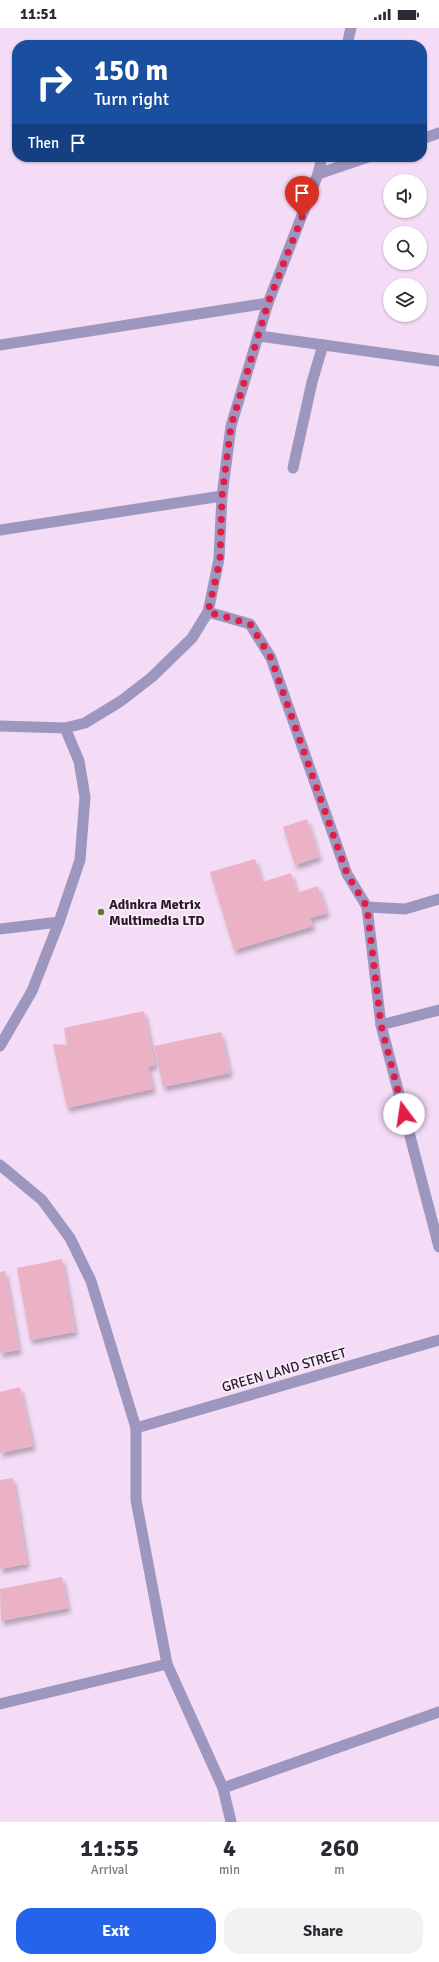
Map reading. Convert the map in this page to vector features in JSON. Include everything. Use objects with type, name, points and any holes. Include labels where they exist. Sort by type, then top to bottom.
[{"type":"street","points":[[348,40],[351,28]]},
{"type":"street","points":[[427,137],[439,133]]},
{"type":"street","points":[[0,726],[64,728],[85,724],[121,701],[152,677],[192,638],[208,612],[220,560],[222,496],[231,426],[268,303],[318,174],[321,162]]},
{"type":"street","points":[[318,174],[353,162]]},
{"type":"street","points":[[0,345],[268,303]]},
{"type":"street","points":[[258,336],[439,361]]},
{"type":"street","points":[[293,468],[312,382],[323,345]]},
{"type":"street","points":[[0,530],[222,496]]},
{"type":"street","points":[[208,612],[250,624],[271,658],[347,874],[367,907],[381,1025],[439,1247]]},
{"type":"street","points":[[0,1046],[32,991],[59,922],[80,860],[85,797],[79,761],[64,728]]},
{"type":"street","points":[[367,907],[405,909],[439,899]]},
{"type":"street","points":[[0,929],[59,922]]},
{"type":"street","points":[[381,1025],[439,1010]]},
{"type":"street","points":[[0,1165],[42,1200],[70,1238],[91,1280],[136,1428],[136,1500],[167,1664],[223,1788],[231,1822]]},
{"type":"street","name":"GREEN LAND STREET","points":[[136,1428],[439,1340]]},
{"type":"street","points":[[0,1704],[167,1664]]},
{"type":"street","points":[[223,1788],[439,1712]]},
{"type":"building","points":[[307,819],[319,857],[295,865],[283,827]]},
{"type":"building","points":[[255,859],[262,882],[291,873],[297,893],[318,886],[327,913],[310,918],[313,926],[234,950],[210,872]]},
{"type":"building","points":[[144,1011],[155,1065],[148,1067],[153,1089],[67,1108],[53,1044],[67,1045],[64,1028]]},
{"type":"building","points":[[221,1032],[230,1073],[163,1087],[154,1046]]},
{"type":"building","points":[[62,1259],[75,1332],[30,1340],[17,1268]]},
{"type":"building","points":[[5,1271],[19,1350],[0,1353],[0,1272]]},
{"type":"building","points":[[20,1387],[33,1446],[0,1453],[0,1392]]},
{"type":"building","points":[[13,1478],[27,1564],[0,1569],[0,1480]]},
{"type":"building","points":[[62,1577],[68,1608],[1,1621],[0,1589]]},
{"type":"place","name":"Adinkra Metrix Multimedia LTD","points":[[101,912]]},
{"type":"route","points":[[302,217],[268,303],[231,426],[222,496],[220,560],[208,612],[250,624],[271,658],[347,874],[367,907],[381,1025],[404,1114]]}]
